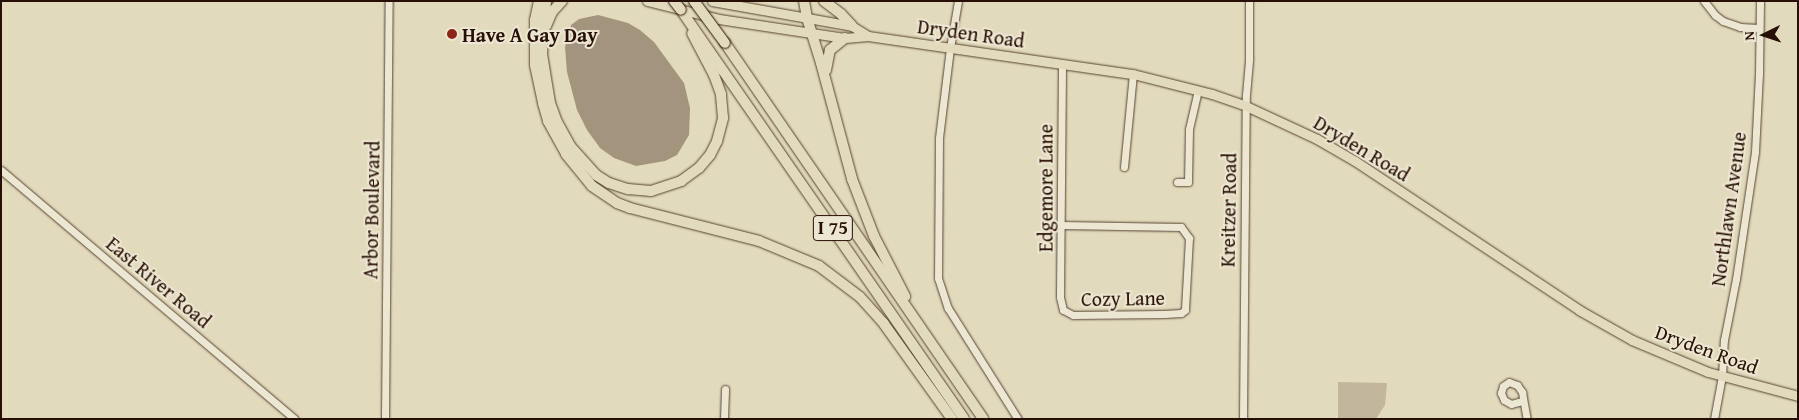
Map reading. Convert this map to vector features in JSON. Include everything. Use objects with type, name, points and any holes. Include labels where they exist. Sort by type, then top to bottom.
[{"type":"highway","points":[[539,1],[534,34],[534,64],[543,103],[548,120],[566,154],[592,186],[617,203],[630,208],[759,241],[819,266],[860,298],[884,324],[952,419]]},
{"type":"highway","points":[[546,1],[542,54],[550,103],[557,122],[571,147],[596,175],[609,183],[628,190],[651,191],[668,188],[700,168],[710,156],[721,128],[723,106],[718,84],[697,37],[677,6]]},
{"type":"highway","points":[[542,37],[552,12],[562,1]]},
{"type":"highway","name":"I 75","points":[[694,1],[725,43],[983,419]]},
{"type":"highway","points":[[804,1],[806,18],[852,179],[874,236],[931,342]]},
{"type":"highway","points":[[824,1],[841,14],[852,26]]},
{"type":"highway","name":"I 75","points":[[697,37],[964,419]]},
{"type":"highway","points":[[826,83],[828,54],[832,47],[845,38]]},
{"type":"main road","name":"Dryden Road","points":[[647,1],[718,19],[812,34],[845,38],[868,36],[1133,74],[1198,90],[1246,106],[1317,139],[1355,161],[1606,326],[1661,353],[1722,376],[1798,396]]},
{"type":"main road","name":"Dryden Road","points":[[712,1],[852,26],[868,36]]},
{"type":"street","name":"Arbor Boulevard","points":[[385,419],[389,1]]},
{"type":"street","points":[[958,1],[939,138],[939,286],[948,308],[1018,419]]},
{"type":"street","name":"Kreitzer Road","points":[[1243,419],[1249,1]]},
{"type":"street","points":[[1704,1],[1715,15],[1723,21],[1740,27],[1759,28]]},
{"type":"street","name":"Northlawn Avenue","points":[[1714,419],[1722,376],[1724,340],[1736,279],[1754,152],[1760,1]]},
{"type":"street","name":"Edgemore Lane","points":[[1062,64],[1060,297],[1064,311]]},
{"type":"street","points":[[1124,167],[1133,74]]},
{"type":"street","points":[[1177,182],[1188,182],[1189,129],[1198,90]]},
{"type":"street","name":"East River Road","points":[[1,170],[295,419]]},
{"type":"street","name":"Cozy Lane","points":[[1061,225],[1177,226],[1187,234],[1187,306],[1183,312],[1073,316],[1064,311]]},
{"type":"street","points":[[724,419],[725,389]]},
{"type":"street","points":[[1522,401],[1527,419]]},
{"type":"shaded area","points":[[598,15],[628,23],[640,30],[654,42],[684,83],[690,108],[689,135],[677,155],[665,161],[636,166],[614,158],[600,148],[587,130],[577,110],[567,72],[565,47],[571,25],[579,19]]},
{"type":"shaded area","points":[[1338,382],[1387,383],[1385,405],[1376,419],[1338,419]]},
{"type":"place","name":"Have A Gay Day","points":[[452,34]]}]
